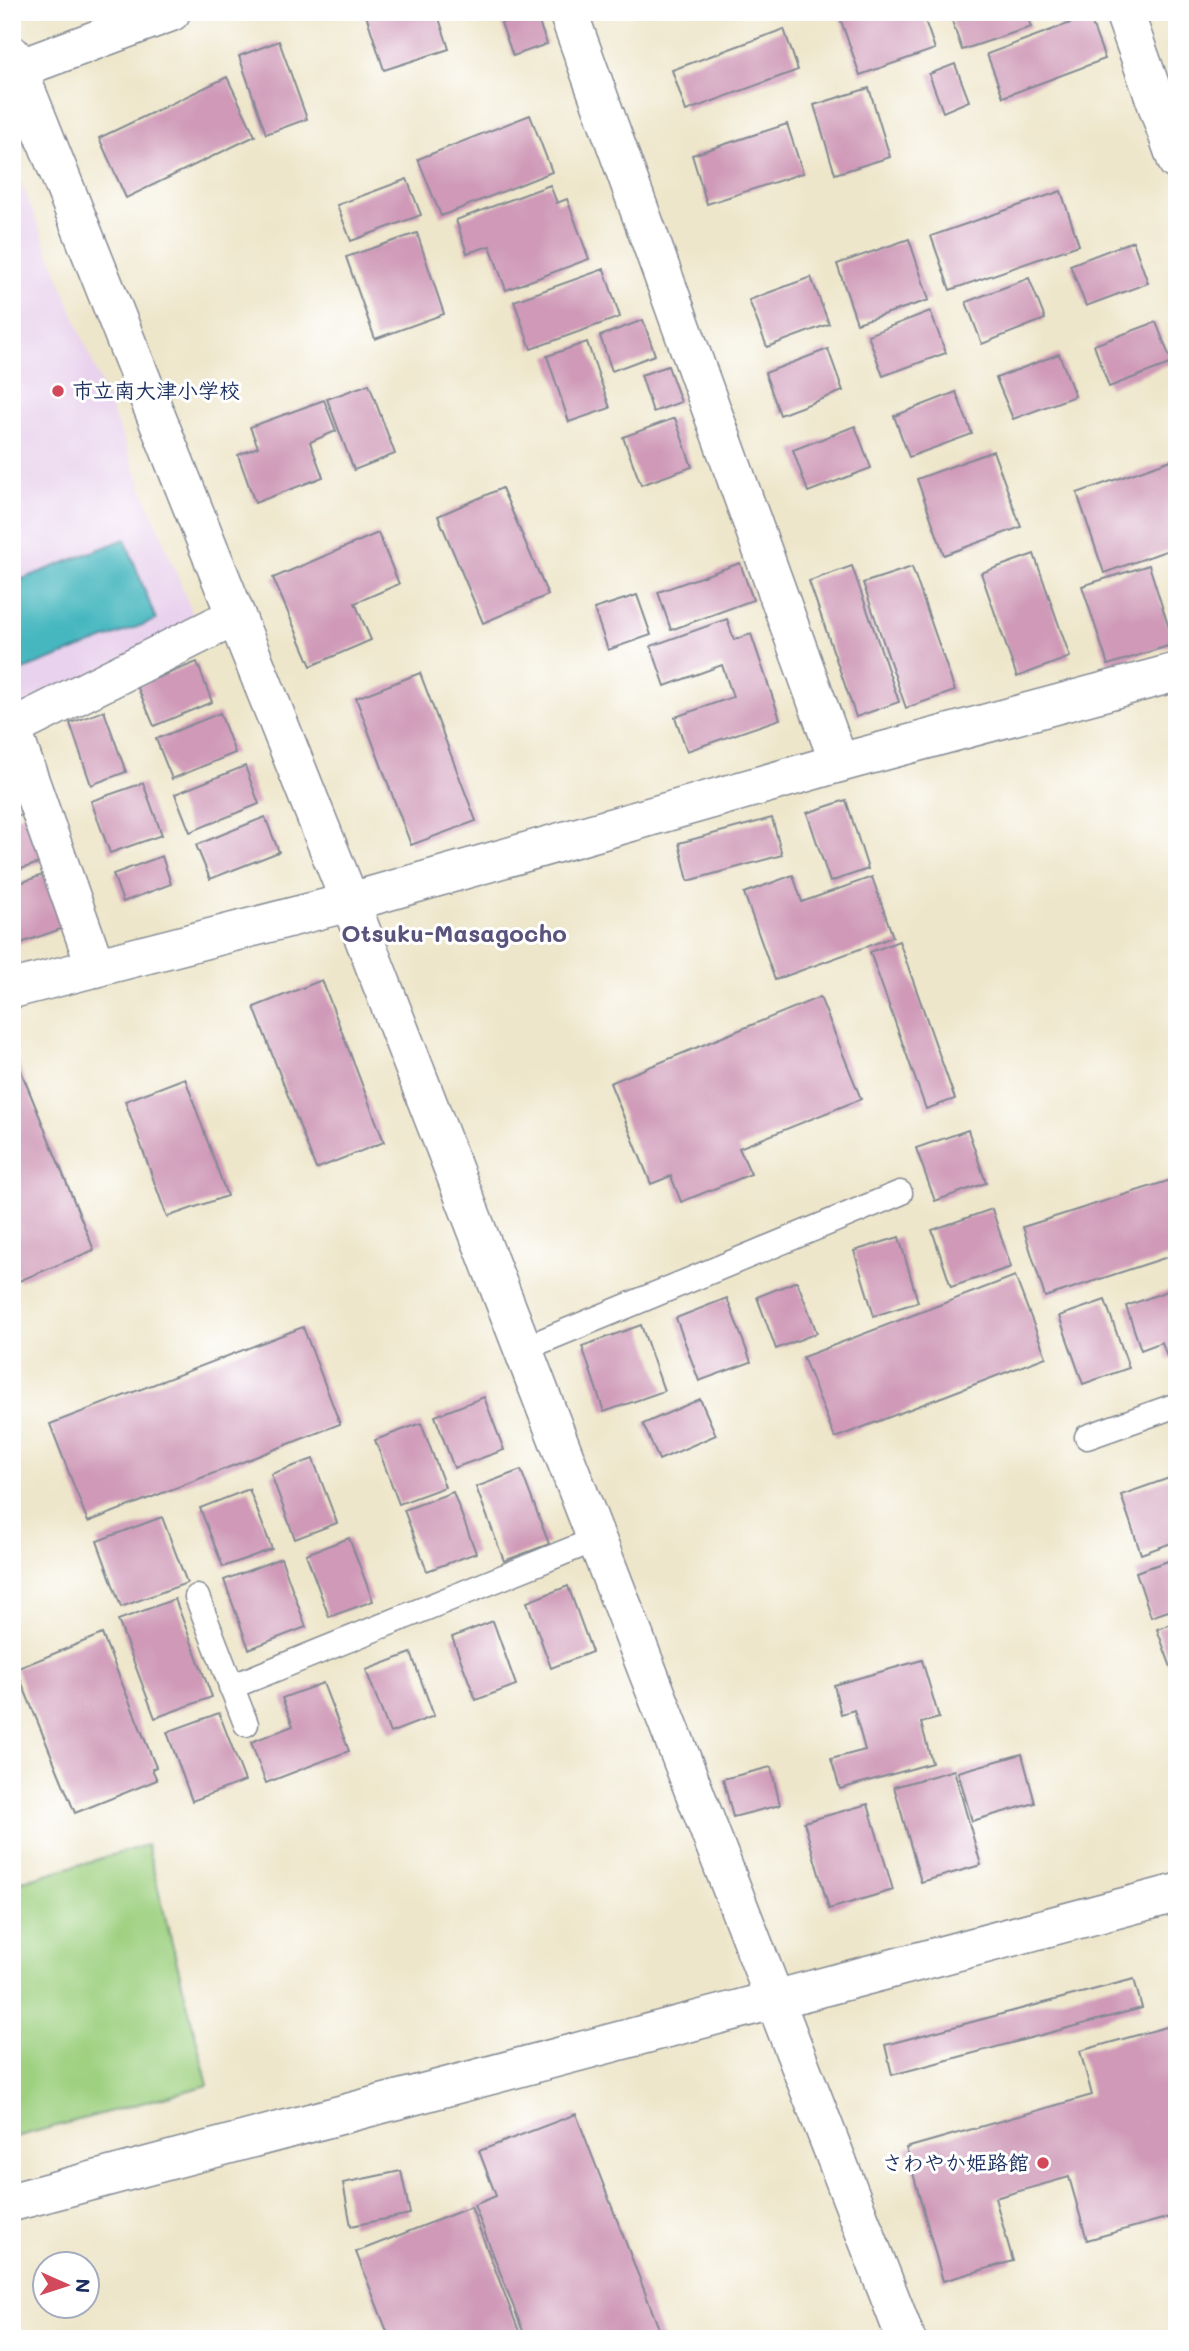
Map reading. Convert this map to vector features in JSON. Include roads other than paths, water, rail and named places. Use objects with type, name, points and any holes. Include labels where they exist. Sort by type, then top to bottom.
[{"type":"street","points":[[171,12],[15,62],[350,902],[906,2339]]},
{"type":"street","points":[[568,12],[839,764]]},
{"type":"street","points":[[1124,12],[1177,161]]},
{"type":"street","points":[[96,968],[12,729],[236,616]]},
{"type":"street","points":[[12,989],[350,902],[1177,672]]},
{"type":"street","points":[[12,2203],[1177,1893]]},
{"type":"lane","points":[[523,1349],[900,1193]]},
{"type":"lane","points":[[1087,1437],[1177,1405]]},
{"type":"lane","points":[[231,1687],[597,1539]]},
{"type":"lane","points":[[197,1597],[246,1724]]},
{"type":"water","points":[[125,539],[156,620],[12,674],[12,583]]},
{"type":"place","name":"市立南大津小学校","points":[[58,391]]},
{"type":"place","name":"さわやか姫路館","points":[[1043,2163]]},
{"type":"district","name":"Otsuku-Masagocho","points":[[454,934]]}]
